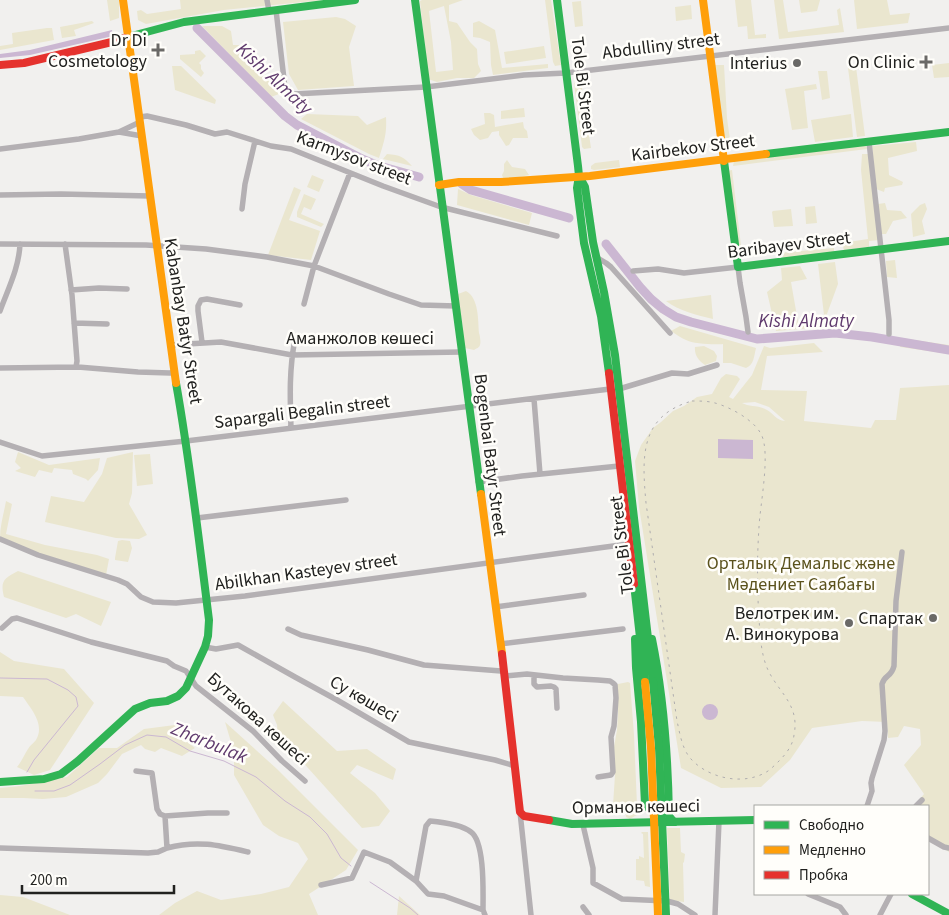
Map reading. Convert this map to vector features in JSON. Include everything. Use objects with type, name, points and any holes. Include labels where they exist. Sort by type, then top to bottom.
[{"type":"street","name":"Kabanbay Batyr Street","points":[[0,782],[44,779],[61,774],[78,762],[135,710],[150,703],[168,701],[178,696],[186,688],[191,678],[208,636],[209,620],[197,518],[170,345],[123,0]]},
{"type":"street","points":[[267,0],[272,11]]},
{"type":"street","points":[[0,64],[24,63],[47,58],[184,22],[355,0]]},
{"type":"street","name":"Bogenbai Batyr Street","points":[[415,0],[504,675],[531,915]]},
{"type":"street","name":"Tole Bi Street","points":[[557,0],[579,176],[577,188],[584,243],[601,316],[628,544],[641,611]]},
{"type":"street","points":[[703,0],[748,332]]},
{"type":"street","name":"Abdulliny street","points":[[272,11],[286,88],[290,94],[426,87],[566,73],[949,28]]},
{"type":"street","name":"Karmysov street","points":[[140,119],[147,116],[215,134],[227,132],[272,146],[291,149],[441,207],[557,236]]},
{"type":"street","points":[[119,132],[140,119]]},
{"type":"street","points":[[0,149],[119,132],[142,136]]},
{"type":"street","name":"Kairbekov Street","points":[[439,185],[459,182],[500,182],[579,176],[949,132]]},
{"type":"street","points":[[242,209],[245,184],[255,141]]},
{"type":"street","points":[[869,142],[890,334]]},
{"type":"street","points":[[304,304],[314,266],[350,173]]},
{"type":"street","name":"Tole Bi Street","points":[[579,176],[585,187],[593,242],[609,315],[619,389],[641,611],[659,748],[666,915]]},
{"type":"street","points":[[0,194],[150,196]]},
{"type":"street","name":"Baribayev Street","points":[[633,271],[658,269],[684,273],[949,241]]},
{"type":"street","points":[[0,244],[137,245],[206,249],[267,257],[314,266],[422,305],[456,306]]},
{"type":"street","points":[[0,311],[17,265],[20,244]]},
{"type":"street","points":[[66,244],[74,323],[76,367]]},
{"type":"street","points":[[596,257],[611,267],[670,333]]},
{"type":"street","points":[[71,290],[126,289]]},
{"type":"street","points":[[202,342],[198,311],[198,306],[202,300],[207,299],[240,305]]},
{"type":"street","points":[[74,323],[107,324]]},
{"type":"street","points":[[291,428],[289,388],[292,355],[296,339]]},
{"type":"street","name":"Аманжолов көшесі","points":[[170,345],[220,342],[292,355],[462,352]]},
{"type":"street","points":[[619,389],[672,374],[688,374],[717,365]]},
{"type":"street","points":[[0,368],[76,367],[138,372],[174,372]]},
{"type":"street","name":"Sapargali Begalin street","points":[[0,442],[42,456],[186,441],[610,389]]},
{"type":"street","points":[[534,398],[540,474]]},
{"type":"street","points":[[478,482],[619,466]]},
{"type":"street","points":[[197,518],[346,500]]},
{"type":"street","name":"Abilkhan Kasteyev street","points":[[0,539],[38,555],[118,580],[127,584],[141,598],[153,602],[176,603],[628,544]]},
{"type":"street","points":[[867,805],[872,792],[872,778],[884,740],[882,684],[883,680],[891,674],[894,666],[896,601],[902,552]]},
{"type":"street","points":[[495,607],[584,595]]},
{"type":"street","points":[[641,611],[636,668],[645,804],[650,811],[655,813],[663,811],[668,806]]},
{"type":"street","points":[[641,611],[652,638],[659,672],[665,728],[669,816],[676,822]]},
{"type":"street","points":[[2,628],[12,619],[17,618],[91,642],[167,661],[186,671],[191,678]]},
{"type":"street","points":[[500,644],[623,629]]},
{"type":"street","points":[[288,630],[424,665],[501,671],[504,675],[527,674],[610,681],[615,685],[616,698],[614,726],[611,737],[613,772],[611,775],[598,777]]},
{"type":"street","name":"Су көшесі","points":[[205,647],[221,649],[238,645],[409,742],[515,766]]},
{"type":"street","points":[[534,675],[534,684],[537,687],[554,687],[556,689],[557,708]]},
{"type":"street","name":"Бутакова көшесі","points":[[191,678],[196,686],[253,731],[282,761],[305,781]]},
{"type":"street","name":"Tole Bi Street","points":[[649,682],[658,915]]},
{"type":"street","points":[[136,771],[152,773],[160,814],[165,816],[227,813]]},
{"type":"street","points":[[917,805],[922,800]]},
{"type":"street","name":"Орманов көшесі","points":[[520,812],[524,816],[532,818],[583,825],[754,820]]},
{"type":"street","points":[[165,816],[167,848]]},
{"type":"street","points":[[321,885],[352,878],[364,852],[390,862],[416,881],[428,894],[444,896],[484,913],[480,849],[473,833],[467,830],[443,822],[430,821],[426,826],[416,881]]},
{"type":"street","points":[[715,915],[719,821]]},
{"type":"street","points":[[583,825],[592,860],[593,883],[622,899],[667,901],[678,904],[694,915]]},
{"type":"street","points":[[929,839],[949,848]]},
{"type":"street","points":[[0,848],[148,853],[158,852],[178,845],[195,843],[215,844],[248,852]]},
{"type":"street","points":[[810,895],[840,907],[846,915]]},
{"type":"street","points":[[880,915],[890,895]]},
{"type":"street","points":[[914,895],[949,914]]},
{"type":"street","points":[[582,907],[589,915]]},
{"type":"green space","points":[[107,0],[119,0],[119,18],[110,21]]},
{"type":"green space","points":[[180,0],[324,0],[224,10],[146,24],[138,20],[137,11],[141,10],[147,14],[181,9]]},
{"type":"green space","points":[[463,0],[449,5],[449,21],[457,23],[477,49],[478,64],[481,71],[474,78],[457,78],[437,82],[428,79],[420,1]],"holes":[[[444,6],[451,42],[453,70],[436,72],[429,11]]]},
{"type":"green space","points":[[545,0],[551,0],[561,65],[555,66],[553,62]]},
{"type":"green space","points":[[735,0],[751,0],[755,35],[766,34],[766,38],[748,39],[747,26],[738,27]]},
{"type":"green space","points":[[774,0],[783,0],[788,32],[839,25],[837,10],[840,8],[844,32],[779,39]]},
{"type":"green space","points":[[799,0],[820,0],[817,11],[801,13]]},
{"type":"green space","points":[[854,0],[887,0],[890,15],[910,13],[908,23],[857,29]]},
{"type":"green space","points":[[581,1],[583,26],[575,27],[572,2]]},
{"type":"green space","points":[[691,5],[692,19],[676,21],[675,7]]},
{"type":"green space","points":[[336,17],[345,19],[356,26],[349,47],[354,86],[298,90],[289,74],[283,22]]},
{"type":"green space","points":[[92,21],[94,23],[74,30],[76,36],[62,38],[60,27]]},
{"type":"green space","points":[[479,21],[495,30],[502,68],[548,64],[548,68],[493,75],[490,42],[473,37],[473,23]]},
{"type":"green space","points":[[202,26],[222,26],[231,31],[233,45],[249,45],[252,66],[272,83],[279,94],[271,97]]},
{"type":"green space","points":[[52,28],[54,40],[0,50],[0,46],[13,44],[12,33]]},
{"type":"green space","points":[[544,46],[546,58],[506,64],[504,52]]},
{"type":"green space","points":[[200,50],[206,56],[199,63],[204,73],[201,77],[180,59],[180,55],[195,54],[195,51]]},
{"type":"green space","points":[[949,63],[949,77],[934,78],[932,65]]},
{"type":"green space","points":[[714,65],[724,65],[727,118],[731,147],[725,148]]},
{"type":"green space","points":[[172,66],[181,66],[216,100],[215,104],[175,90]]},
{"type":"green space","points":[[856,67],[865,136],[857,137],[848,68]]},
{"type":"green space","points":[[818,71],[827,71],[830,98],[822,100]]},
{"type":"green space","points":[[581,82],[591,148],[584,149],[582,147],[574,83]]},
{"type":"green space","points":[[816,84],[817,89],[804,91],[808,128],[792,130],[785,89]]},
{"type":"green space","points":[[524,108],[525,117],[501,119],[501,111]]},
{"type":"green space","points":[[484,113],[494,115],[495,127],[523,122],[528,138],[513,138],[509,145],[506,146],[499,135],[499,131],[492,132],[488,138],[480,140],[471,129],[485,124]]},
{"type":"green space","points":[[307,114],[358,116],[367,125],[386,117],[385,138],[379,158],[301,119]]},
{"type":"green space","points":[[851,114],[853,137],[815,142],[811,120]]},
{"type":"green space","points":[[916,142],[917,151],[888,158],[889,175],[903,182],[902,185],[885,188],[884,192],[876,189],[872,146]]},
{"type":"green space","points":[[866,145],[867,149],[733,166],[734,161]]},
{"type":"green space","points":[[387,154],[401,157],[412,166],[383,159]]},
{"type":"green space","points":[[862,154],[869,154],[879,240],[869,241],[869,247],[844,250],[842,243],[868,239],[861,170]]},
{"type":"green space","points":[[507,160],[512,167],[525,169],[529,175],[504,180],[502,175],[504,164]]},
{"type":"green space","points":[[619,160],[620,167],[591,169],[591,166],[595,163]]},
{"type":"green space","points":[[732,170],[742,254],[738,254],[727,171]]},
{"type":"green space","points":[[312,175],[324,180],[319,192],[307,187]]},
{"type":"green space","points":[[294,187],[301,190],[289,220],[320,231],[311,260],[268,255]]},
{"type":"green space","points":[[458,189],[471,195],[532,213],[529,225],[457,205]]},
{"type":"green space","points":[[304,194],[316,199],[311,210],[304,207],[301,214],[324,224],[321,227],[297,217]]},
{"type":"green space","points":[[885,203],[887,210],[901,211],[907,218],[893,221],[886,234],[881,234],[878,204]]},
{"type":"green space","points":[[925,203],[927,209],[922,221],[925,234],[913,237],[911,214],[920,205]]},
{"type":"green space","points":[[815,206],[817,223],[806,224],[805,207]]},
{"type":"green space","points":[[791,209],[793,226],[774,227],[772,212]]},
{"type":"green space","points":[[834,248],[834,253],[784,258],[779,253]]},
{"type":"green space","points":[[895,260],[897,278],[887,277],[886,261]]},
{"type":"green space","points":[[835,262],[838,284],[824,322],[825,327],[776,331],[767,292],[782,280],[781,268],[800,266],[807,279],[791,282],[798,322],[824,315],[818,264]]},
{"type":"green space","points":[[466,291],[476,304],[478,316],[480,346],[474,350],[465,348],[461,342],[463,327],[457,296]]},
{"type":"green space","points":[[711,295],[713,319],[682,310],[666,301]]},
{"type":"green space","points":[[680,326],[756,348],[752,362],[746,368],[731,363],[723,363],[723,344],[699,343],[686,340],[671,331]]},
{"type":"green space","points":[[901,338],[949,345],[949,354],[900,347]]},
{"type":"green space","name":"Орталық Демалыс және Мәдениет Саябағы","points":[[814,343],[823,352],[767,356],[761,390],[807,391],[804,421],[871,428],[875,420],[896,420],[900,388],[949,385],[949,852],[929,839],[929,805],[915,805],[924,794],[904,765],[921,745],[920,729],[904,726],[898,737],[888,738],[887,722],[862,721],[812,728],[790,760],[761,787],[721,788],[681,768],[639,507],[635,461],[641,445],[653,428],[673,411],[697,397],[712,394],[721,378],[726,374],[737,376],[740,379],[729,397],[733,399],[752,375],[764,346],[770,348]],"holes":[[[755,402],[769,407],[785,421],[777,418],[764,408],[742,403]]]},
{"type":"green space","points":[[704,346],[714,351],[717,356],[716,361],[705,365],[699,360],[695,353],[695,347]]},
{"type":"green space","points":[[18,452],[49,465],[100,458],[98,470],[88,481],[73,474],[72,470],[54,468],[52,473],[39,470],[35,477],[15,471],[21,468],[15,462]]},
{"type":"green space","points":[[133,452],[132,493],[129,504],[147,535],[139,539],[116,538],[45,522],[51,496],[84,502],[102,474],[107,458]]},
{"type":"green space","points":[[150,454],[153,484],[137,486],[134,455]]},
{"type":"green space","points":[[6,501],[12,504],[6,534],[109,559],[106,575],[46,556],[0,538]]},
{"type":"green space","points":[[118,541],[130,541],[132,548],[128,562],[115,560]]},
{"type":"green space","points":[[18,571],[111,602],[101,626],[76,614],[66,618],[4,597],[4,581]]},
{"type":"green space","points":[[0,652],[14,661],[64,669],[94,703],[50,770],[34,775],[17,767],[36,740],[39,729],[33,712],[23,697],[0,696]]},
{"type":"green space","points":[[630,683],[634,735],[637,805],[641,808],[640,813],[630,819],[626,817],[625,808],[617,808],[613,805],[614,747],[618,713],[617,685]]},
{"type":"green space","points":[[283,701],[337,751],[367,749],[396,769],[393,780],[357,765],[350,773],[375,793],[390,811],[379,826],[362,828],[290,748],[284,750],[279,748],[277,725],[273,715]]},
{"type":"green space","points":[[225,722],[277,769],[358,850],[346,870],[309,894],[318,915],[159,915],[175,903],[197,891],[221,900],[261,894],[289,887],[308,859],[298,843],[279,836],[263,825],[234,775],[234,752]]},
{"type":"green space","points":[[175,725],[182,738],[195,748],[182,756],[161,748],[155,752],[145,749],[141,745],[122,754],[98,783],[66,797],[43,799],[0,798],[0,788],[67,777],[99,748],[117,748],[144,729]]},
{"type":"green space","points":[[667,828],[680,828],[681,852],[685,854],[683,863],[684,902],[670,900]]},
{"type":"green space","points":[[642,832],[648,832],[650,887],[645,886],[644,881],[636,880],[636,859],[639,859],[639,856],[644,858]]},
{"type":"green space","points":[[0,895],[23,897],[70,915],[0,915]]},
{"type":"green space","points":[[399,896],[420,915],[397,915]]},
{"type":"shaded area","points":[[112,30],[113,36],[30,55],[0,58],[0,54],[30,50]]},
{"type":"shaded area","points":[[718,439],[753,440],[753,459],[718,458]]},
{"type":"shaded area","points":[[710,704],[718,712],[710,720],[702,712]]},
{"type":"waterway","name":"Kіshі Almaty","points":[[197,28],[285,116],[297,125],[376,165],[419,177]]},
{"type":"waterway","name":"Kіshі Almaty","points":[[462,184],[471,190],[569,218]]},
{"type":"waterway","name":"Kіshі Almaty","points":[[606,244],[651,299],[676,317],[691,322],[757,339],[835,333],[872,337],[949,350]]},
{"type":"waterway","name":"Zharbulak","points":[[0,678],[47,679],[68,690],[76,697],[78,706],[34,760],[27,772]]},
{"type":"waterway","name":"Zharbulak","points":[[35,791],[54,791],[70,785],[125,745],[147,735],[166,737],[190,751],[224,761],[256,777],[285,801],[310,817],[327,834],[341,858],[351,866]]},
{"type":"waterway","name":"Zharbulak","points":[[370,882],[418,915]]},
{"type":"railway","points":[[692,401],[712,402],[734,411],[758,429],[764,442],[765,466],[759,527],[758,561],[760,638],[768,670],[791,707],[795,725],[792,742],[784,755],[768,771],[759,776],[749,778],[738,779],[717,776],[699,766],[685,751],[677,721],[646,503],[644,470],[645,455],[653,428],[662,417],[675,408],[692,401]]},
{"type":"traffic: fast","points":[[124,38],[184,22],[355,0]]},
{"type":"traffic: fast","points":[[415,0],[481,494]]},
{"type":"traffic: fast","points":[[557,0],[578,166],[577,188],[584,243],[601,316],[609,373]]},
{"type":"traffic: fast","points":[[766,154],[949,132]]},
{"type":"traffic: fast","points":[[724,161],[738,267],[949,241]]},
{"type":"traffic: fast","points":[[579,176],[585,187],[593,242],[615,355],[653,681]]},
{"type":"traffic: fast","points":[[0,782],[44,779],[61,774],[135,709],[150,703],[167,701],[178,696],[186,688],[205,647],[209,620],[190,471],[176,383]]},
{"type":"traffic: fast","points":[[634,584],[645,682]]},
{"type":"traffic: fast","points":[[635,639],[645,804],[651,810],[657,812],[669,805]]},
{"type":"traffic: fast","points":[[652,639],[665,727],[669,816],[676,822]]},
{"type":"traffic: fast","points":[[653,681],[659,748],[666,915]]},
{"type":"traffic: fast","points":[[549,820],[572,824],[754,820]]},
{"type":"traffic: fast","points":[[914,895],[949,914]]},
{"type":"traffic: slow","points":[[123,0],[176,383]]},
{"type":"traffic: slow","points":[[703,0],[724,161]]},
{"type":"traffic: slow","points":[[439,185],[459,182],[501,182],[590,176],[766,154]]},
{"type":"traffic: slow","points":[[481,494],[502,654]]},
{"type":"traffic: slow","points":[[645,682],[651,748],[658,915]]},
{"type":"traffic: jam","points":[[0,65],[24,63],[124,38]]},
{"type":"traffic: jam","points":[[609,373],[634,584]]},
{"type":"traffic: jam","points":[[502,654],[520,812],[524,816],[549,820]]},
{"type":"place","name":"Dr Di Cosmetology","points":[[158,50]]},
{"type":"place","name":"On Clinic","points":[[926,62]]},
{"type":"place","name":"Interius","points":[[797,63]]},
{"type":"place","name":"Спартак","points":[[933,618]]},
{"type":"place","name":"Велотрек им. А. Винокурова","points":[[849,623]]}]
